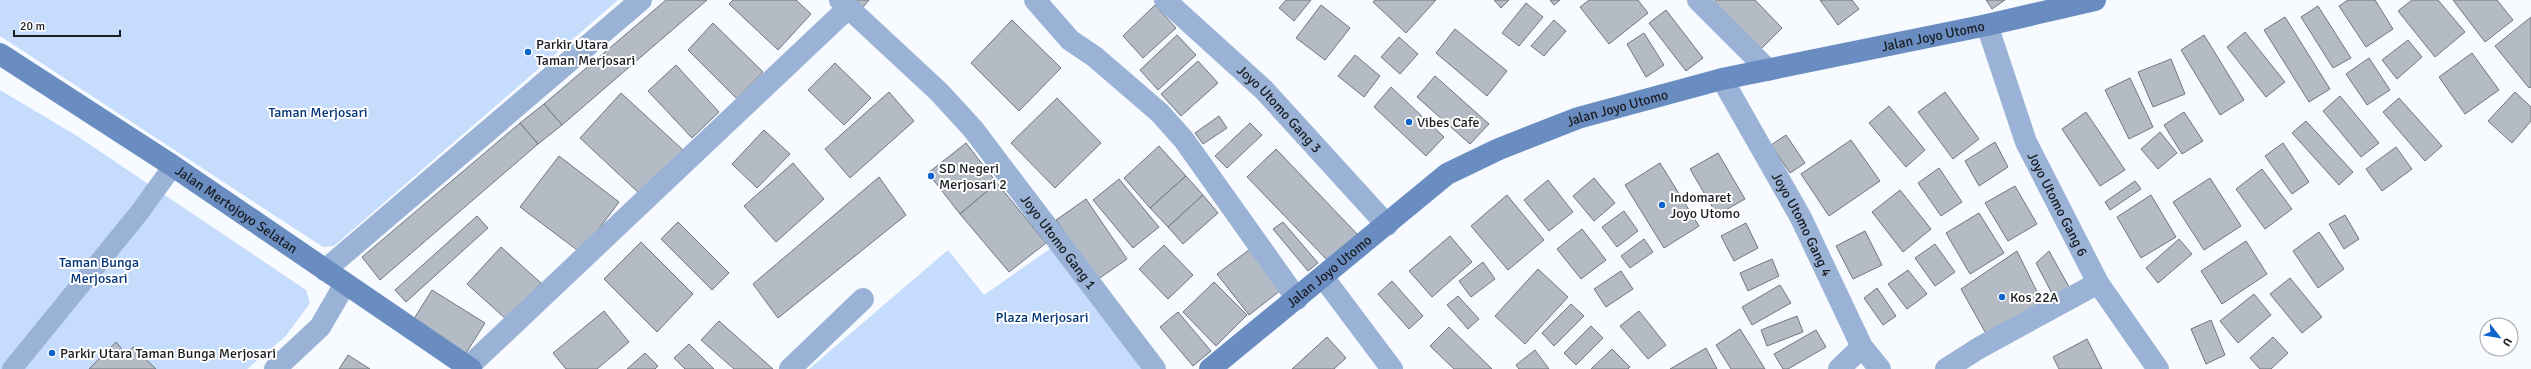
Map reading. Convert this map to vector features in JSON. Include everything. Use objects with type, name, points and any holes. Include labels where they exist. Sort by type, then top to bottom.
[{"type":"main road","name":"Jalan Joyo Utomo","points":[[1210,369],[1387,225],[1447,174],[1499,149],[1578,118],[1722,79],[1987,25],[2038,6],[2095,0]]},
{"type":"main road","name":"Jalan Mertojoyo Selatan","points":[[0,54],[173,166],[468,368]]},
{"type":"street","points":[[325,270],[640,0]]},
{"type":"street","points":[[1034,0],[1070,40],[1095,57],[1160,113],[1184,140],[1297,299]]},
{"type":"street","name":"Joyo Utomo Gang 3","points":[[1165,0],[1264,90],[1387,225]]},
{"type":"street","points":[[1698,0],[1768,70]]},
{"type":"street","points":[[468,368],[844,4]]},
{"type":"street","name":"Joyo Utomo Gang 1","points":[[844,4],[939,92],[973,130],[1155,369]]},
{"type":"street","name":"Joyo Utomo Gang 6","points":[[1987,25],[2026,142],[2098,283],[2158,369]]},
{"type":"street","name":"Joyo Utomo Gang 4","points":[[1722,79],[1801,218],[1862,347],[1880,369]]},
{"type":"street","points":[[1323,277],[1392,369]]},
{"type":"street","points":[[1946,369],[1979,348],[2098,283]]},
{"type":"street","points":[[275,369],[320,327],[345,284]]},
{"type":"street","points":[[790,369],[863,299]]},
{"type":"street","points":[[1839,369],[1862,347]]},
{"type":"lane","points":[[12,369],[139,213],[173,166]]},
{"type":"green space","name":"Taman Merjosari","points":[[0,0],[618,0],[334,246],[323,247],[0,36]]},
{"type":"green space","name":"Taman Bunga Merjosari","points":[[0,90],[77,136],[306,290],[310,303],[285,337],[247,369],[0,369]]},
{"type":"green space","name":"Plaza Merjosari","points":[[1054,246],[1141,369],[809,369],[948,250],[984,295]]},
{"type":"building","points":[[666,0],[707,0],[562,125],[544,104]]},
{"type":"building","points":[[733,0],[796,0],[811,14],[778,50],[729,4]]},
{"type":"building","points":[[855,0],[869,0],[863,7]]},
{"type":"building","points":[[1286,0],[1311,0],[1294,21],[1279,8]]},
{"type":"building","points":[[1375,0],[1436,0],[1406,33],[1373,2]]},
{"type":"building","points":[[1494,0],[1509,0],[1501,8]]},
{"type":"building","points":[[1550,0],[1560,0],[1554,5]]},
{"type":"building","points":[[1589,0],[1638,0],[1648,13],[1609,44],[1580,7]]},
{"type":"building","points":[[1716,0],[1755,0],[1782,28],[1758,52],[1712,4]]},
{"type":"building","points":[[1820,0],[1852,0],[1859,9],[1838,25]]},
{"type":"building","points":[[1986,0],[2005,0],[1992,9]]},
{"type":"building","points":[[2348,0],[2375,0],[2393,29],[2366,47],[2339,6]]},
{"type":"building","points":[[2412,0],[2438,0],[2465,32],[2435,57],[2398,11]]},
{"type":"building","points":[[2453,0],[2497,0],[2513,20],[2485,42]]},
{"type":"building","points":[[1526,3],[1543,17],[1519,46],[1502,33]]},
{"type":"building","points":[[1155,5],[1176,28],[1143,58],[1123,36]]},
{"type":"building","points":[[1321,5],[1350,28],[1325,60],[1296,38]]},
{"type":"building","points":[[2318,6],[2351,58],[2333,68],[2301,17]]},
{"type":"building","points":[[1666,10],[1703,58],[1686,71],[1649,23]]},
{"type":"building","points":[[2285,17],[2330,89],[2309,102],[2264,30]]},
{"type":"building","points":[[2531,17],[2531,87],[2529,88],[2495,46]]},
{"type":"building","points":[[1012,20],[1061,68],[1019,111],[971,63]]},
{"type":"building","points":[[1554,20],[1566,31],[1544,56],[1531,46]]},
{"type":"building","points":[[713,23],[763,72],[737,99],[688,50]]},
{"type":"building","points":[[1455,29],[1507,71],[1487,96],[1436,53]]},
{"type":"building","points":[[2245,32],[2285,82],[2266,97],[2227,47]]},
{"type":"building","points":[[1644,33],[1664,65],[1646,77],[1627,44]]},
{"type":"building","points":[[1177,35],[1196,55],[1158,90],[1140,70]]},
{"type":"building","points":[[2204,35],[2244,100],[2220,115],[2181,50]]},
{"type":"building","points":[[1399,37],[1418,54],[1400,74],[1381,57]]},
{"type":"building","points":[[2408,40],[2422,57],[2397,79],[2382,60]]},
{"type":"building","points":[[2472,53],[2499,90],[2465,114],[2439,77]]},
{"type":"building","points":[[1355,55],[1380,76],[1364,97],[1338,76]]},
{"type":"building","points":[[2369,58],[2390,90],[2367,105],[2346,74]]},
{"type":"building","points":[[2171,59],[2185,94],[2153,107],[2138,72]]},
{"type":"building","points":[[1198,61],[1218,83],[1181,116],[1161,94]]},
{"type":"building","points":[[835,63],[871,98],[844,125],[808,90]]},
{"type":"building","points":[[676,65],[719,112],[692,138],[648,91]]},
{"type":"building","points":[[1435,76],[1489,124],[1470,144],[1417,97]]},
{"type":"building","points":[[2130,78],[2153,127],[2129,139],[2105,90]]},
{"type":"building","name":"Vibes Cafe","points":[[1391,87],[1444,137],[1426,156],[1374,107]]},
{"type":"building","points":[[889,92],[914,121],[850,178],[825,149]]},
{"type":"building","points":[[1945,92],[1979,139],[1953,159],[1918,112]]},
{"type":"building","points":[[2515,92],[2531,107],[2531,121],[2512,143],[2488,121]]},
{"type":"building","points":[[621,93],[683,150],[641,195],[580,138]]},
{"type":"building","points":[[2340,96],[2379,143],[2361,157],[2323,111]]},
{"type":"building","points":[[1057,98],[1101,143],[1055,188],[1011,143]]},
{"type":"building","points":[[2399,98],[2442,146],[2425,161],[2383,112]]},
{"type":"building","points":[[544,104],[562,125],[538,144],[520,123]]},
{"type":"building","points":[[1889,106],[1925,150],[1906,167],[1869,123]]},
{"type":"building","points":[[2086,112],[2125,170],[2100,186],[2062,129]]},
{"type":"building","points":[[2184,112],[2203,141],[2182,154],[2164,125]]},
{"type":"building","points":[[1219,116],[1227,128],[1203,144],[1195,133]]},
{"type":"building","points":[[2306,121],[2353,172],[2339,185],[2292,133]]},
{"type":"building","points":[[520,123],[538,144],[380,280],[362,257]]},
{"type":"building","points":[[1250,123],[1262,135],[1227,168],[1215,156]]},
{"type":"building","points":[[764,130],[790,154],[757,188],[732,164]]},
{"type":"building","points":[[2160,132],[2177,153],[2158,169],[2141,149]]},
{"type":"building","points":[[1786,135],[1805,163],[1790,173],[1771,145]]},
{"type":"building","points":[[1851,140],[1880,181],[1829,216],[1801,174]]},
{"type":"building","points":[[1995,142],[2008,167],[1979,186],[1965,161]]},
{"type":"building","points":[[966,143],[997,183],[960,214],[928,173]]},
{"type":"building","points":[[2283,143],[2309,182],[2292,194],[2265,156]]},
{"type":"building","points":[[1159,146],[1186,176],[1150,208],[1124,178]]},
{"type":"building","points":[[2396,147],[2412,169],[2382,191],[2366,169]]},
{"type":"building","points":[[1276,149],[1358,235],[1330,263],[1247,177]]},
{"type":"building","points":[[1718,153],[1745,199],[1717,215],[1690,169]]},
{"type":"building","points":[[559,156],[619,202],[581,253],[520,207]]},
{"type":"building","points":[[793,163],[824,199],[776,242],[744,206]]},
{"type":"building","name":"Indomaret Joyo Utomo","points":[[1660,163],[1699,226],[1664,248],[1625,185]]},
{"type":"building","points":[[1939,168],[1962,202],[1941,216],[1918,183]]},
{"type":"building","points":[[2262,169],[2292,209],[2265,229],[2236,189]]},
{"type":"building","points":[[1186,176],[1203,195],[1168,227],[1150,208]]},
{"type":"building","points":[[879,177],[906,215],[778,318],[753,284]]},
{"type":"building","points":[[1594,178],[1615,203],[1594,221],[1573,196]]},
{"type":"building","points":[[2210,178],[2241,226],[2204,250],[2173,202]]},
{"type":"building","points":[[1119,179],[1159,227],[1133,248],[1093,200]]},
{"type":"building","points":[[1548,180],[1573,212],[1549,231],[1524,200]]},
{"type":"building","points":[[2135,181],[2141,189],[2110,210],[2105,202]]},
{"type":"building","points":[[997,183],[1046,243],[1009,272],[960,214]]},
{"type":"building","points":[[2015,186],[2037,224],[2008,241],[1985,203]]},
{"type":"building","points":[[1900,190],[1931,229],[1903,252],[1872,212]]},
{"type":"building","points":[[1203,195],[1218,213],[1183,244],[1168,227]]},
{"type":"building","points":[[1507,195],[1544,240],[1508,270],[1471,226]]},
{"type":"building","points":[[2151,195],[2176,237],[2141,258],[2117,217]]},
{"type":"building","points":[[1086,199],[1127,259],[1097,280],[1056,220]]},
{"type":"building","points":[[1624,211],[1638,231],[1617,247],[1602,227]]},
{"type":"building","points":[[1979,213],[2004,253],[1970,274],[1946,233]]},
{"type":"building","points":[[2345,215],[2359,239],[2344,249],[2329,224]]},
{"type":"building","points":[[477,216],[488,228],[406,302],[395,290]]},
{"type":"building","points":[[678,222],[729,273],[712,290],[661,239]]},
{"type":"building","points":[[1283,222],[1318,263],[1308,271],[1273,229]]},
{"type":"building","points":[[1746,223],[1758,248],[1734,261],[1721,236]]},
{"type":"building","points":[[1582,229],[1606,260],[1581,279],[1557,249]]},
{"type":"building","points":[[1865,231],[1882,265],[1853,279],[1836,246]]},
{"type":"building","points":[[2319,232],[2344,269],[2318,288],[2293,251]]},
{"type":"building","points":[[1450,236],[1472,262],[1432,297],[1409,271]]},
{"type":"building","points":[[1644,239],[1653,252],[1630,268],[1621,256]]},
{"type":"building","points":[[2179,239],[2192,254],[2158,283],[2146,268]]},
{"type":"building","points":[[2246,241],[2267,274],[2222,304],[2201,271]]},
{"type":"building","points":[[641,242],[693,294],[657,332],[604,279]]},
{"type":"building","points":[[1935,244],[1955,272],[1935,286],[1915,258]]},
{"type":"building","points":[[1164,245],[1193,275],[1168,299],[1139,269]]},
{"type":"building","points":[[501,247],[541,283],[507,320],[467,284]]},
{"type":"building","points":[[1250,249],[1281,290],[1249,315],[1217,274]]},
{"type":"building","name":"Kos 22A","points":[[2017,251],[2043,304],[1989,339],[1961,289]]},
{"type":"building","points":[[2049,251],[2073,294],[2057,303],[2036,263]]},
{"type":"building","points":[[1772,259],[1779,276],[1748,291],[1740,273]]},
{"type":"building","points":[[1483,262],[1495,279],[1471,297],[1459,281]]},
{"type":"building","points":[[1538,269],[1568,297],[1525,344],[1495,316]]},
{"type":"building","points":[[1908,270],[1927,294],[1907,309],[1888,284]]},
{"type":"building","points":[[1621,271],[1633,289],[1606,307],[1594,289]]},
{"type":"building","points":[[2290,278],[2322,317],[2302,333],[2270,294]]},
{"type":"building","points":[[1392,281],[1423,316],[1409,329],[1378,294]]},
{"type":"building","points":[[1214,282],[1247,315],[1216,346],[1183,312]]},
{"type":"building","points":[[1780,285],[1791,303],[1752,325],[1742,307]]},
{"type":"building","points":[[1877,288],[1896,316],[1883,325],[1864,298]]},
{"type":"building","points":[[432,290],[485,323],[463,358],[410,325]]},
{"type":"building","points":[[2254,294],[2271,315],[2238,343],[2220,321]]},
{"type":"building","points":[[1458,296],[1479,319],[1468,329],[1447,305]]},
{"type":"building","points":[[1571,304],[1584,316],[1554,346],[1542,333]]},
{"type":"building","points":[[604,311],[629,342],[597,369],[566,369],[553,353]]},
{"type":"building","points":[[1639,311],[1666,345],[1648,359],[1620,326]]},
{"type":"building","points":[[1178,312],[1211,351],[1193,366],[1160,327]]},
{"type":"building","points":[[1797,316],[1803,332],[1767,346],[1761,330]]},
{"type":"building","points":[[2211,320],[2225,355],[2206,364],[2191,329]]},
{"type":"building","points":[[719,321],[773,369],[734,369],[701,340]]},
{"type":"building","points":[[1591,326],[1603,338],[1576,365],[1564,353]]},
{"type":"building","points":[[1449,327],[1492,369],[1454,369],[1430,346]]},
{"type":"building","points":[[1740,329],[1765,369],[1731,369],[1716,345]]},
{"type":"building","points":[[1816,330],[1826,347],[1788,369],[1783,369],[1774,354]]},
{"type":"building","points":[[1327,337],[1346,358],[1334,369],[1292,369]]},
{"type":"building","points":[[2273,337],[2288,353],[2271,369],[2260,369],[2250,358]]},
{"type":"building","points":[[2087,339],[2102,369],[2059,369],[2053,357]]},
{"type":"building","points":[[116,342],[126,354],[133,347],[156,369],[89,369]]},
{"type":"building","points":[[689,344],[714,369],[685,369],[674,358]]},
{"type":"building","points":[[1706,348],[1717,369],[1670,369]]},
{"type":"building","points":[[1612,349],[1630,367],[1628,369],[1591,369]]},
{"type":"building","points":[[1535,350],[1549,369],[1519,369],[1516,365]]},
{"type":"building","points":[[645,353],[658,366],[655,369],[627,369]]},
{"type":"building","points":[[348,355],[370,369],[339,369]]},
{"type":"place","name":"Parkir Utara Taman Merjosari","points":[[528,52]]},
{"type":"place","name":"Vibes Cafe","points":[[1409,122]]},
{"type":"place","name":"SD Negeri Merjosari 2","points":[[931,176]]},
{"type":"place","name":"Indomaret Joyo Utomo","points":[[1662,205]]},
{"type":"place","name":"Kos 22A","points":[[2002,297]]},
{"type":"place","name":"Parkir Utara Taman Bunga Merjosari","points":[[52,353]]}]
